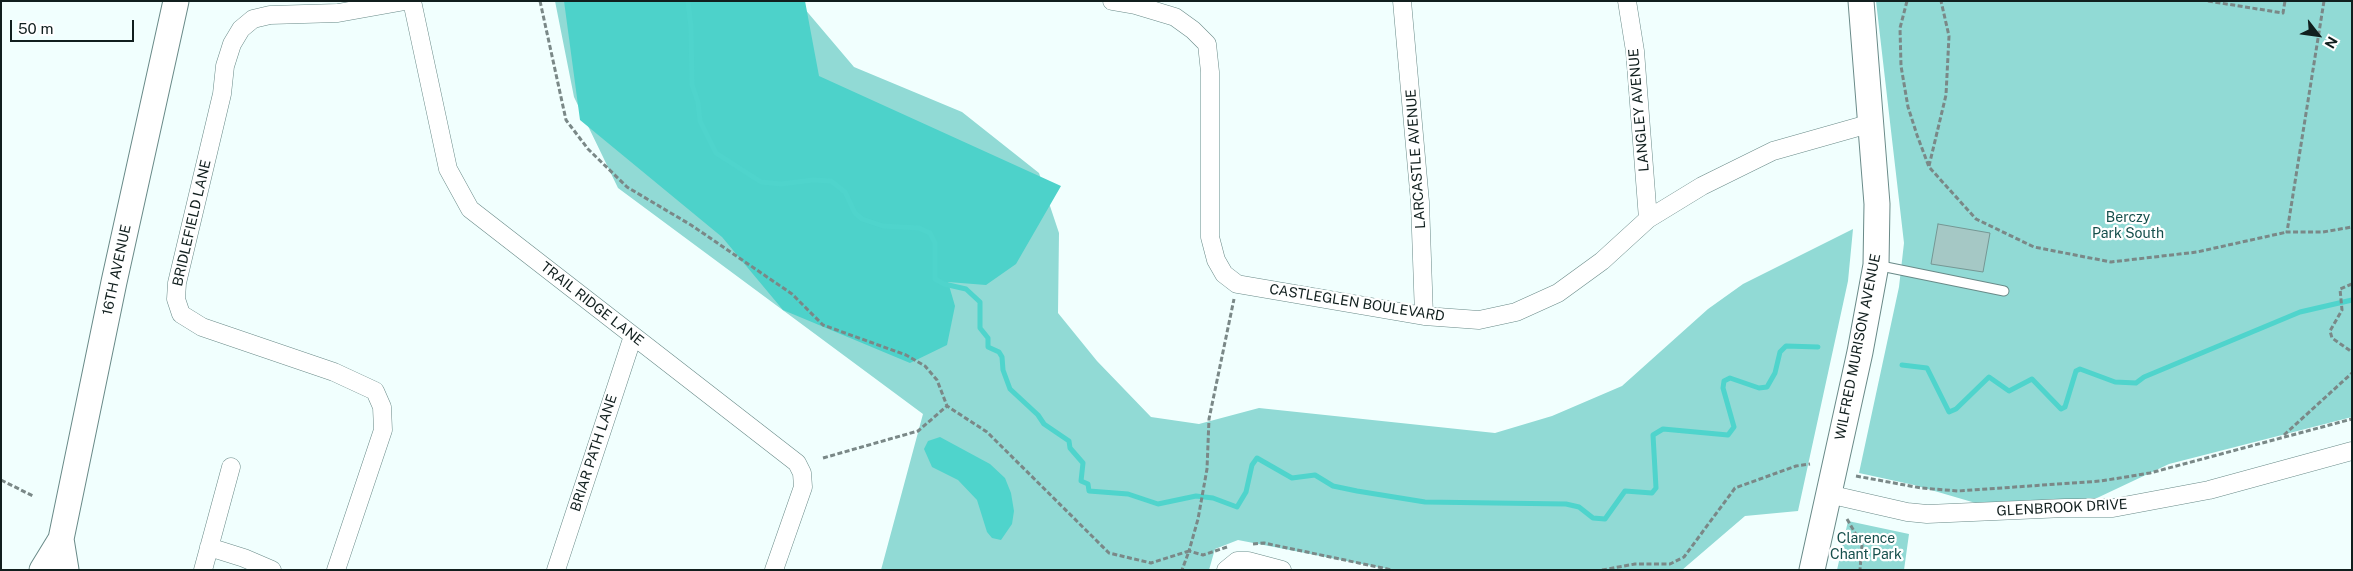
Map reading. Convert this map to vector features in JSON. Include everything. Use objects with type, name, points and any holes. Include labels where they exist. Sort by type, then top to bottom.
[{"type":"main road","name":"16TH AVENUE","points":[[42,570],[61,539],[114,282],[176,1]]},
{"type":"main road","name":"WILFRED MURISON AVENUE","points":[[1812,570],[1860,352],[1876,265],[1877,220],[1872,123],[1861,1]]},
{"type":"main road","name":"16TH AVENUE","points":[[61,539],[66,570]]},
{"type":"street","name":"BRIDLEFIELD LANE","points":[[336,570],[382,430],[382,407],[375,391],[334,372],[202,327],[181,314],[176,299],[177,283],[222,94],[225,66],[232,44],[241,30],[253,19],[270,15],[338,13],[405,1]]},
{"type":"street","name":"TRAIL RIDGE LANE","points":[[412,1],[448,169],[470,209],[789,457],[800,468],[803,487],[774,570]]},
{"type":"street","points":[[1112,1],[1135,5],[1176,17],[1194,30],[1207,44],[1210,72],[1210,236],[1216,260],[1224,274],[1237,284]]},
{"type":"street","name":"LARCASTLE AVENUE","points":[[1402,1],[1420,202],[1424,316]]},
{"type":"street","name":"LANGLEY AVENUE","points":[[1627,1],[1635,50],[1648,219]]},
{"type":"street","name":"CASTLEGLEN BOULEVARD","points":[[1237,284],[1424,316],[1479,320],[1516,312],[1558,293],[1602,261],[1648,219],[1702,186],[1773,151],[1872,123]]},
{"type":"street","name":"BRIAR PATH LANE","points":[[556,570],[633,336]]},
{"type":"street","name":"GLENBROOK DRIVE","points":[[1828,494],[1907,512],[1928,514],[2065,508],[2113,508],[2208,490],[2352,451]]},
{"type":"street","points":[[203,570],[232,467]]},
{"type":"street","points":[[209,547],[235,554],[272,570]]},
{"type":"street","points":[[1226,570],[1237,562],[1248,561],[1282,570]]},
{"type":"lane","points":[[1876,265],[2004,291]]},
{"type":"path","points":[[540,1],[566,120],[588,148],[627,187],[691,225],[792,294],[823,325],[906,355],[925,366],[937,380],[947,406],[987,432],[1109,553],[1151,563],[1189,551],[1182,570]]},
{"type":"path","points":[[1907,1],[1900,28],[1901,66],[1908,107],[1929,167],[1976,219],[2034,247],[2111,262],[2197,252],[2287,232],[2323,232],[2352,227]]},
{"type":"path","points":[[1929,167],[1946,94],[1949,36],[1940,1]]},
{"type":"path","points":[[2208,1],[2283,13],[2285,1]]},
{"type":"path","points":[[2287,232],[2324,1]]},
{"type":"path","points":[[1201,503],[1207,469],[1209,419],[1237,284]]},
{"type":"path","points":[[2352,284],[2340,289],[2342,310],[2330,331],[2332,338],[2352,352]]},
{"type":"path","points":[[2283,436],[2352,373]]},
{"type":"path","points":[[823,458],[918,431],[947,406]]},
{"type":"path","points":[[1856,476],[1921,488],[1958,491],[2101,481],[2150,473],[2352,419]]},
{"type":"path","points":[[1602,570],[1636,564],[1670,564],[1684,557],[1735,488],[1796,466],[1810,464]]},
{"type":"path","points":[[1,480],[33,496]]},
{"type":"path","points":[[1846,519],[1862,545],[1860,570]]},
{"type":"green space","points":[[555,1],[798,1],[854,67],[962,112],[1039,173],[1059,233],[1058,313],[1097,361],[1151,417],[1199,424],[1259,408],[1495,433],[1552,416],[1622,386],[1708,309],[1743,284],[1853,229],[1848,281],[1798,511],[1745,516],[1682,570],[1393,570],[1238,540],[1215,549],[1209,570],[881,570],[923,414],[618,188],[574,97]]},
{"type":"green space","name":"Berczy Park South","points":[[1876,1],[2352,1],[2352,417],[2169,464],[2097,498],[1979,504],[1914,485],[1859,473],[1899,287],[1904,243]]},
{"type":"green space","name":"Clarence Chant Park","points":[[1848,521],[1909,534],[1904,570],[1837,570]]},
{"type":"shaded area","points":[[564,1],[805,1],[819,76],[1061,186],[1016,264],[986,285],[948,282],[955,306],[947,345],[910,363],[783,310],[722,237],[580,120]]},
{"type":"shaded area","points":[[940,437],[990,464],[1005,478],[1011,493],[1014,511],[1012,524],[1001,540],[992,538],[987,532],[977,500],[958,480],[932,467],[924,449],[928,441]]},
{"type":"building","points":[[1938,224],[1990,233],[1983,272],[1931,264]]},
{"type":"waterway","points":[[688,1],[691,27],[692,85],[698,102],[700,121],[716,153],[761,182],[781,184],[813,180],[831,181],[845,192],[855,213],[862,219],[883,226],[919,228],[930,233],[935,243],[935,279],[944,284],[966,289],[980,302],[980,328],[988,338],[988,347],[999,352],[1002,357],[1003,370],[1010,389],[1038,415],[1044,424],[1069,441],[1070,448],[1083,463],[1081,481],[1088,484],[1089,491],[1128,494],[1158,504],[1196,496],[1213,498],[1237,507],[1246,492],[1252,465],[1257,458],[1292,478],[1315,475],[1333,486],[1357,491],[1425,502],[1566,504],[1579,507],[1593,518],[1605,519],[1625,491],[1652,493],[1656,488],[1653,435],[1663,429],[1728,435],[1734,427],[1723,388],[1724,381],[1730,378],[1759,388],[1767,387],[1775,373],[1780,352],[1786,346],[1818,347]]},
{"type":"waterway","points":[[1902,365],[1927,368],[1949,412],[1956,409],[1989,377],[2009,391],[2032,379],[2061,409],[2065,407],[2076,371],[2080,369],[2115,382],[2136,383],[2144,377],[2300,312],[2352,300]]}]
